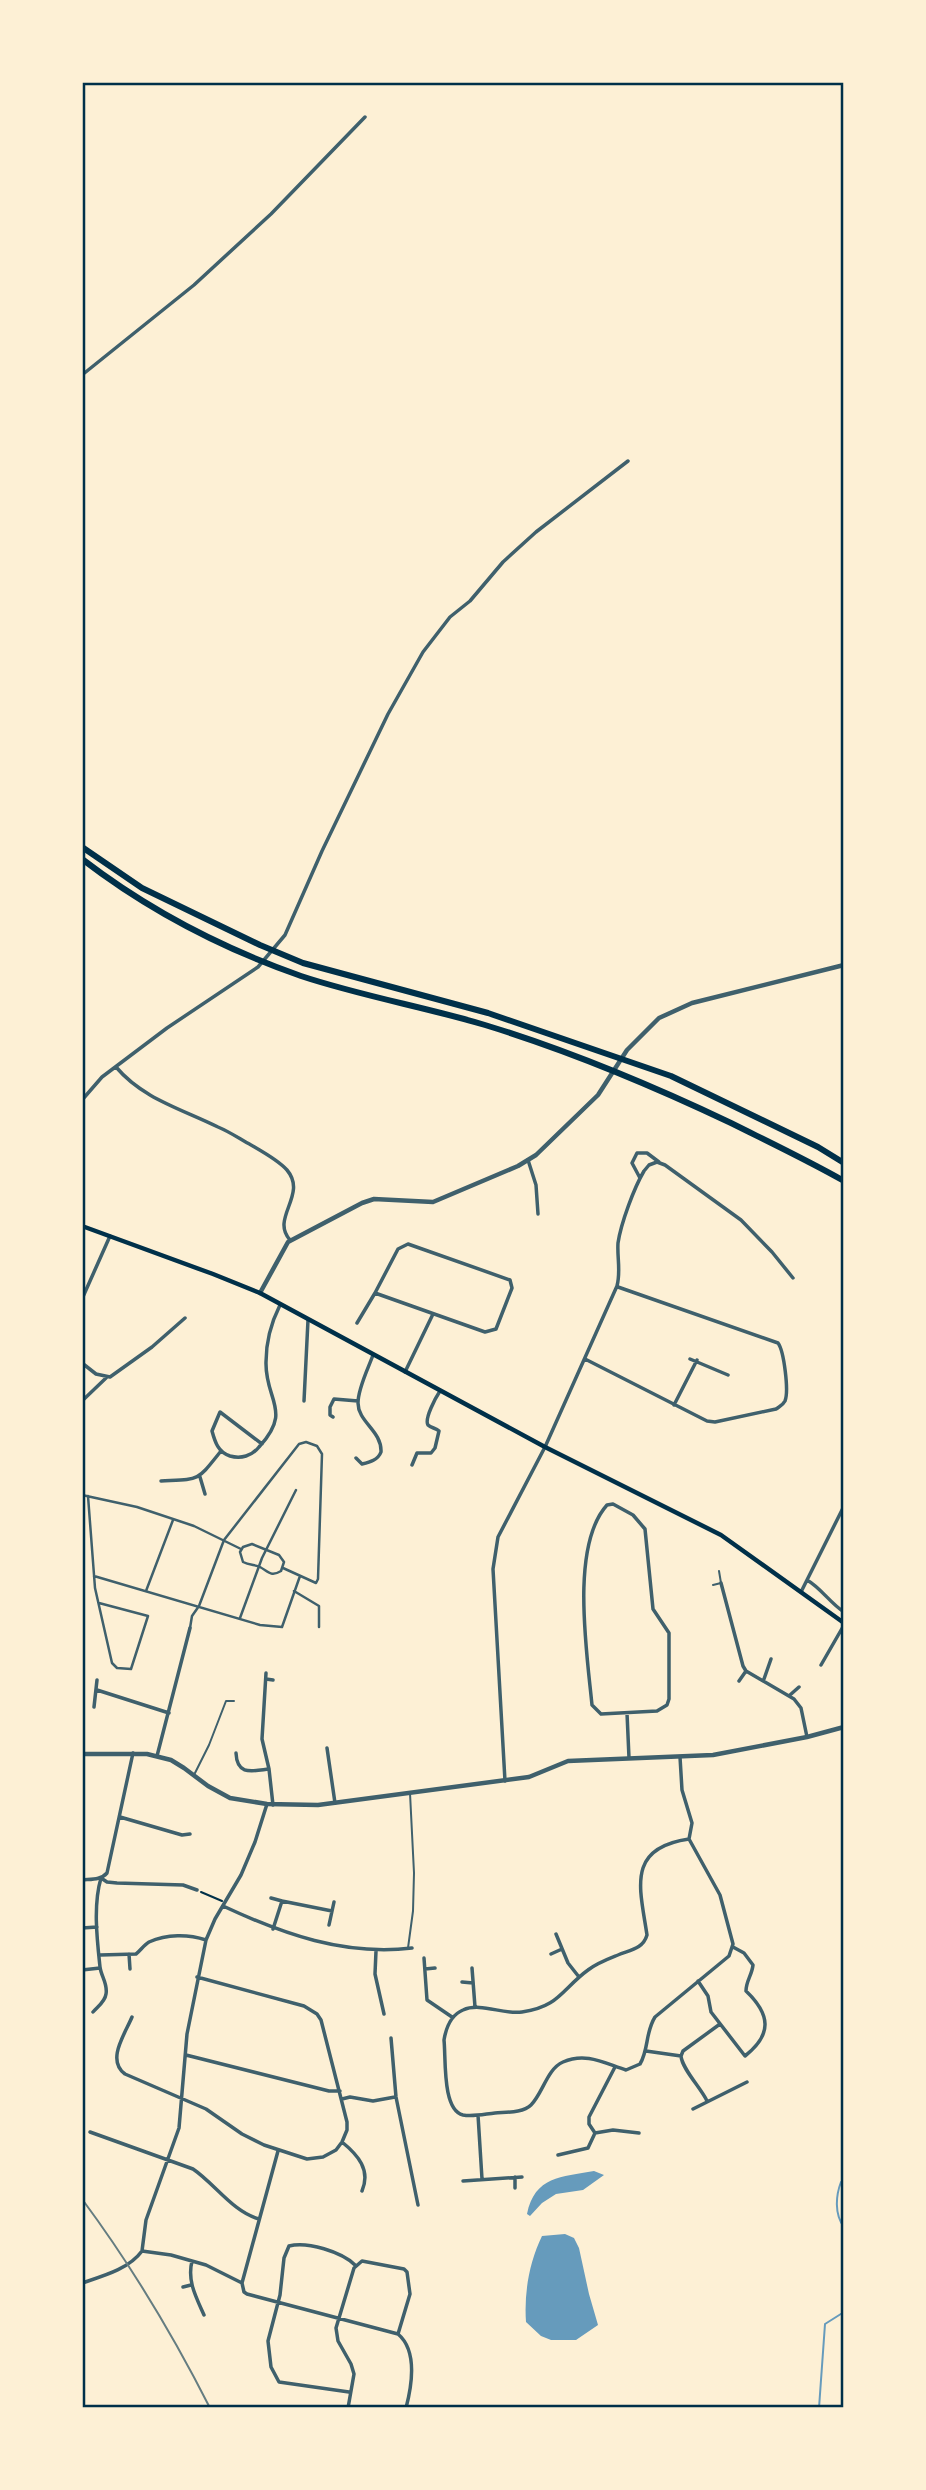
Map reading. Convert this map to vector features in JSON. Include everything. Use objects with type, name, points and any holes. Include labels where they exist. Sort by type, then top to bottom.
[{"type":"highway","points":[[82,847],[142,888],[288,957],[488,1013],[671,1076],[818,1147],[844,1163]]},
{"type":"highway","points":[[82,859],[138,898],[251,957],[303,976],[485,1025],[575,1055],[662,1090],[809,1161],[844,1181]]},
{"type":"main road","points":[[82,1226],[260,1293],[545,1447],[721,1535],[844,1624]]},
{"type":"street","points":[[82,375],[194,285],[271,214],[365,117]]},
{"type":"street","points":[[82,1100],[96,1082],[173,1023],[258,967],[282,940],[322,851],[405,682],[442,627],[458,608],[470,601],[503,562],[536,532],[628,461]]},
{"type":"street","points":[[260,1293],[290,1240],[362,1203],[374,1199],[433,1202],[528,1160],[576,1117],[603,1088],[635,1040],[659,1018],[692,1003],[844,965]]},
{"type":"street","points":[[116,1068],[142,1091],[218,1126],[262,1151],[285,1168],[293,1184],[292,1199],[282,1227],[290,1240]]},
{"type":"street","points":[[640,1178],[632,1163],[636,1153],[647,1153],[741,1220],[793,1278]]},
{"type":"street","points":[[528,1160],[536,1185],[538,1214]]},
{"type":"street","points":[[505,1780],[493,1569],[495,1551],[508,1517],[545,1447],[617,1286],[620,1234],[640,1178],[649,1165],[661,1163]]},
{"type":"street","points":[[82,1299],[110,1236]]},
{"type":"street","points":[[357,1323],[398,1249],[408,1244],[505,1277],[512,1283],[499,1325],[492,1331],[485,1332],[374,1293]]},
{"type":"street","points":[[585,1359],[707,1422],[776,1409],[784,1403],[786,1395],[782,1347],[773,1340],[617,1286]]},
{"type":"street","points":[[262,1444],[220,1412],[212,1431],[216,1446],[221,1451],[235,1457],[244,1457],[254,1453],[262,1444],[276,1421],[265,1360],[270,1331],[280,1305]]},
{"type":"street","points":[[405,1373],[433,1314]]},
{"type":"street","points":[[82,1401],[108,1377],[141,1355],[185,1318]]},
{"type":"street","points":[[304,1401],[307,1320]]},
{"type":"street","points":[[356,1458],[362,1464],[376,1459],[381,1447],[377,1434],[363,1416],[358,1401],[373,1355]]},
{"type":"street","points":[[691,1359],[728,1375]]},
{"type":"street","points":[[674,1405],[697,1360]]},
{"type":"street","points":[[82,1363],[96,1374],[108,1377]]},
{"type":"street","points":[[412,1465],[417,1452],[431,1453],[435,1448],[439,1431],[428,1422],[430,1408],[440,1391]]},
{"type":"street","points":[[333,1417],[330,1415],[330,1407],[334,1399],[358,1401]]},
{"type":"street","points":[[157,1756],[192,1616],[199,1606],[224,1540],[299,1444],[306,1442],[313,1444],[322,1454],[318,1579],[316,1583],[283,1567]]},
{"type":"street","points":[[161,1481],[194,1480],[200,1477],[221,1451]]},
{"type":"street","points":[[200,1477],[205,1494]]},
{"type":"street","points":[[240,1619],[265,1550],[296,1490]]},
{"type":"street","points":[[82,1495],[137,1507],[206,1530],[242,1549]]},
{"type":"street","points":[[88,1496],[93,1575],[99,1603],[113,1667],[131,1669],[148,1616],[99,1603]]},
{"type":"street","points":[[614,1504],[633,1515],[645,1530],[653,1609],[669,1633],[667,1704],[657,1711],[628,1713],[601,1714],[592,1705],[583,1606],[583,1586],[594,1528],[600,1512],[607,1505],[614,1504]]},
{"type":"street","points":[[800,1593],[844,1506]]},
{"type":"street","points":[[146,1591],[173,1520]]},
{"type":"street","points":[[252,1544],[265,1550],[279,1555],[284,1562],[283,1567],[274,1575],[264,1572],[259,1566],[243,1562],[240,1556],[242,1549],[252,1544]]},
{"type":"street","points":[[93,1575],[260,1625],[282,1627],[300,1576]]},
{"type":"street","points":[[807,1580],[815,1584],[825,1598],[844,1612]]},
{"type":"street","points":[[722,1583],[743,1666],[746,1671],[790,1695],[801,1707],[807,1737]]},
{"type":"street","points":[[295,1591],[319,1606],[319,1627]]},
{"type":"street","points":[[821,1665],[844,1624]]},
{"type":"street","points":[[764,1679],[771,1659]]},
{"type":"street","points":[[739,1681],[746,1671]]},
{"type":"street","points":[[82,2283],[114,2272],[142,2251],[146,2220],[179,2129],[185,2055],[197,1977],[206,1940],[241,1875],[270,1805],[269,1769],[262,1739],[266,1672]]},
{"type":"street","points":[[266,1679],[273,1680]]},
{"type":"street","points":[[94,1707],[97,1680]]},
{"type":"street","points":[[790,1695],[799,1687]]},
{"type":"street","points":[[97,1690],[169,1713]]},
{"type":"street","points":[[628,1713],[629,1758]]},
{"type":"street","points":[[82,1754],[133,1753],[171,1760],[230,1798],[270,1805],[335,1803],[529,1777],[568,1761],[713,1755],[844,1727]]},
{"type":"street","points":[[327,1748],[335,1803]]},
{"type":"street","points":[[93,2012],[102,2003],[106,1993],[100,1968],[97,1893],[120,1817],[133,1753]]},
{"type":"street","points":[[236,1753],[240,1768],[247,1771],[269,1769]]},
{"type":"street","points":[[680,1757],[682,1790],[692,1823],[689,1839],[713,1879],[725,1908],[733,1946],[729,1956],[654,2017],[646,2037],[646,2051],[636,2067],[626,2070],[584,2057],[562,2063],[554,2069],[526,2110],[478,2115],[463,2115],[456,2111],[449,2101],[444,2040],[453,2017],[463,2010],[475,2007],[515,2012],[547,2006],[564,1995],[579,1977],[594,1966],[639,1947],[647,1935],[639,1888],[645,1863],[650,1854],[659,1848],[689,1839]]},
{"type":"street","points":[[120,1817],[182,1835],[190,1834]]},
{"type":"street","points":[[82,1880],[102,1877],[113,1882],[183,1885],[197,1890]]},
{"type":"street","points":[[271,1898],[332,1911]]},
{"type":"street","points":[[273,1929],[282,1901]]},
{"type":"street","points":[[328,1925],[334,1902]]},
{"type":"street","points":[[224,1904],[273,1929],[332,1946],[376,1951],[410,1949]]},
{"type":"street","points":[[82,1928],[97,1927]]},
{"type":"street","points":[[556,1934],[573,1971],[579,1977]]},
{"type":"street","points":[[100,1955],[136,1954],[149,1942],[181,1935],[206,1940]]},
{"type":"street","points":[[698,1982],[705,1990],[711,2012],[745,2056],[762,2038],[765,2019],[760,2005],[746,1991],[746,1982],[752,1971],[750,1958],[733,1946]]},
{"type":"street","points":[[551,1954],[562,1949]]},
{"type":"street","points":[[376,1951],[375,1974],[384,2014]]},
{"type":"street","points":[[130,1954],[130,1969]]},
{"type":"street","points":[[424,1958],[426,2000],[453,2017]]},
{"type":"street","points":[[82,1970],[100,1968]]},
{"type":"street","points":[[425,1969],[435,1968]]},
{"type":"street","points":[[472,1968],[475,2007]]},
{"type":"street","points":[[132,2017],[116,2055],[116,2064],[120,2070],[183,2101],[206,2109],[242,2134],[278,2151],[315,2160],[330,2155],[342,2142],[347,2130],[342,2099],[321,2020],[312,2010],[197,1977]]},
{"type":"street","points":[[462,1982],[472,1983]]},
{"type":"street","points":[[707,2101],[682,2062],[681,2056],[683,2051],[720,2024]]},
{"type":"street","points":[[391,2038],[396,2097],[418,2205]]},
{"type":"street","points":[[646,2051],[681,2056]]},
{"type":"street","points":[[185,2055],[329,2091],[340,2091]]},
{"type":"street","points":[[595,2133],[589,2124],[589,2117],[615,2067]]},
{"type":"street","points":[[693,2109],[747,2082]]},
{"type":"street","points":[[342,2099],[351,2097],[373,2101],[396,2097]]},
{"type":"street","points":[[478,2115],[482,2179]]},
{"type":"street","points":[[595,2133],[613,2130],[639,2133]]},
{"type":"street","points":[[90,2132],[168,2158],[201,2174],[237,2207],[259,2219]]},
{"type":"street","points":[[558,2155],[588,2148],[595,2133]]},
{"type":"street","points":[[342,2142],[360,2158],[366,2182],[362,2191]]},
{"type":"street","points":[[278,2151],[242,2283],[244,2292],[398,2334],[407,2343],[411,2357],[409,2394],[405,2408]]},
{"type":"street","points":[[463,2181],[522,2177]]},
{"type":"street","points":[[515,2178],[515,2188]]},
{"type":"street","points":[[349,2392],[276,2380],[271,2367],[268,2341],[278,2303],[284,2258],[289,2246],[302,2245],[342,2255],[355,2265]]},
{"type":"street","points":[[142,2251],[206,2265],[242,2283]]},
{"type":"street","points":[[355,2265],[368,2260],[407,2272],[410,2294],[398,2334]]},
{"type":"street","points":[[192,2261],[191,2286],[204,2315]]},
{"type":"street","points":[[348,2408],[354,2374],[338,2341],[336,2328],[355,2265]]},
{"type":"street","points":[[183,2287],[191,2286]]},
{"type":"lane","points":[[713,1585],[722,1583],[719,1571]]},
{"type":"lane","points":[[194,1775],[226,1701],[234,1700]]},
{"type":"lane","points":[[410,1791],[414,1911],[410,1949]]},
{"type":"path","points":[[197,1890],[224,1904]]},
{"type":"water","points":[[594,2171],[604,2175],[583,2190],[556,2194],[542,2203],[530,2216],[527,2214],[531,2201],[543,2185],[560,2177]]},
{"type":"water","points":[[565,2234],[574,2238],[579,2248],[598,2325],[576,2340],[551,2340],[541,2336],[526,2322],[527,2289],[531,2267],[542,2236]]},
{"type":"waterway","points":[[841,2182],[837,2204],[844,2227]]},
{"type":"waterway","points":[[819,2408],[825,2324],[844,2312]]},
{"type":"railway","points":[[82,2199],[150,2301],[210,2408]]}]
